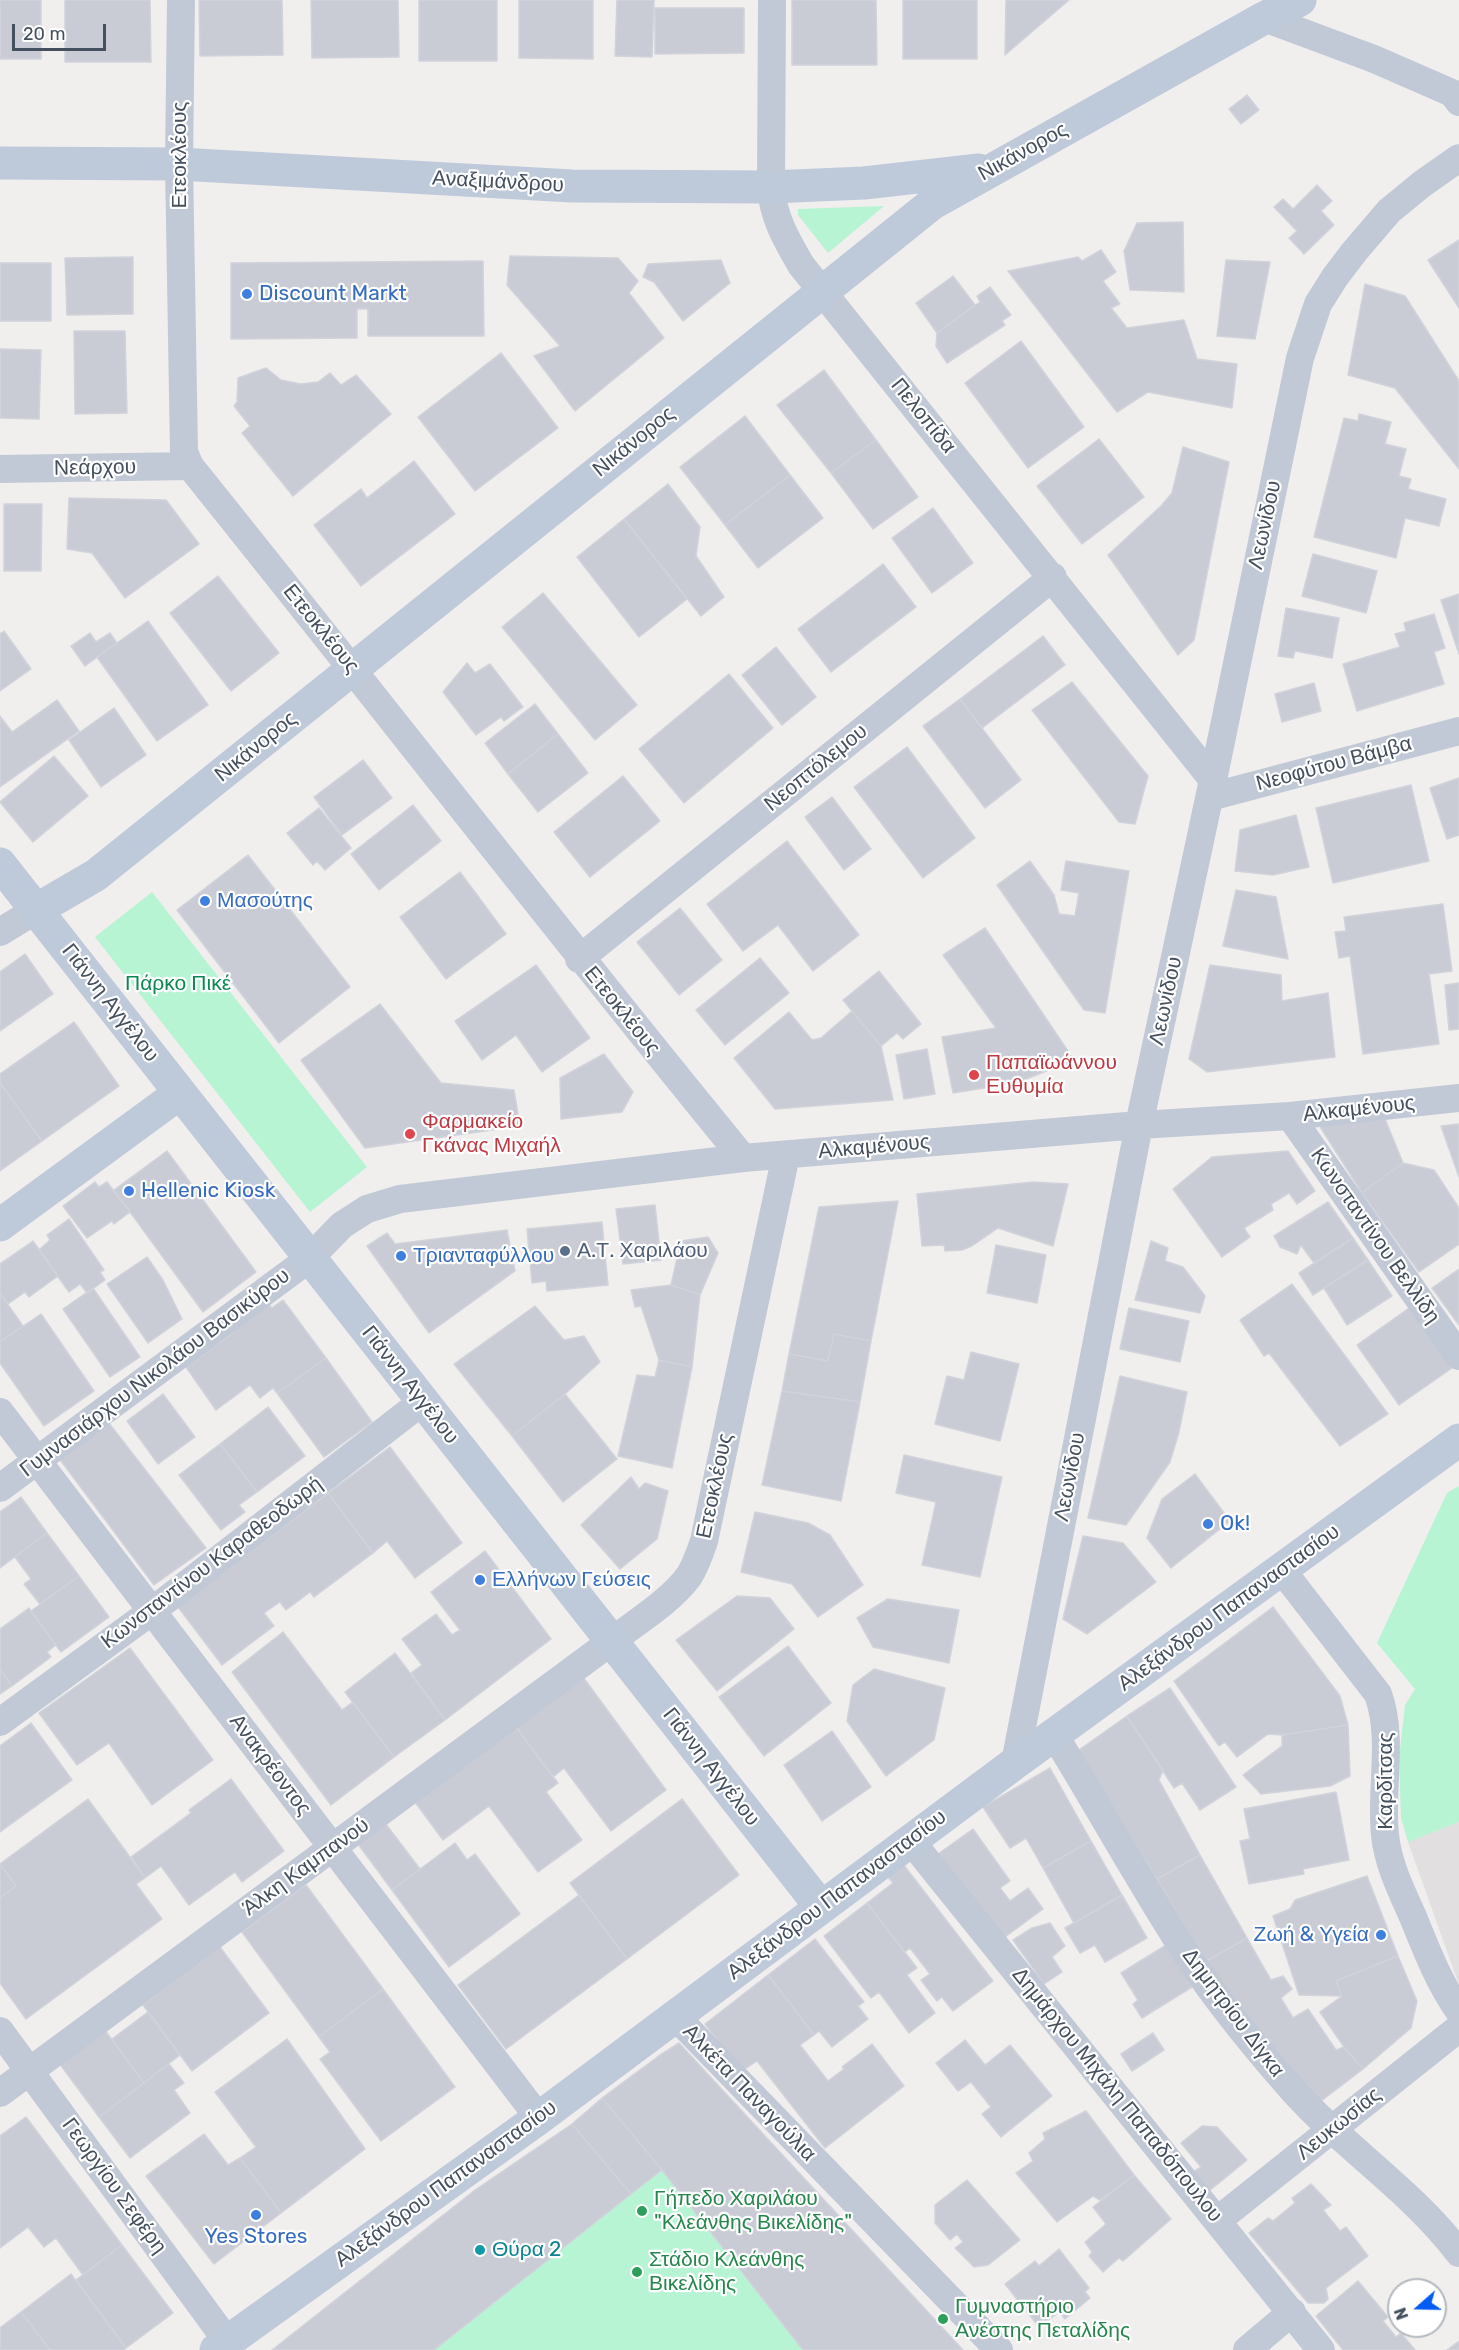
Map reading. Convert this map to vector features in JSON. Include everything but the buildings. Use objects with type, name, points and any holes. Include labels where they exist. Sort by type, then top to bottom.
[{"type":"street","name":"Ετεοκλέους","points":[[181,0],[179,164],[184,452],[190,466],[353,669],[579,958],[743,1158]]},
{"type":"street","name":"Πελοπίδα","points":[[772,0],[771,187],[772,204],[782,232],[801,265],[1053,577],[1211,788]]},
{"type":"street","name":"Νικάνορος","points":[[0,932],[96,875],[933,203],[1300,0]]},
{"type":"street","points":[[1264,18],[1374,59],[1452,93],[1459,102]]},
{"type":"street","name":"Λεωνίδου","points":[[1015,1763],[1139,1125],[1300,358],[1318,304],[1354,252],[1389,211],[1459,158]]},
{"type":"street","name":"Αναξιμάνδρου","points":[[0,163],[179,164],[572,186],[771,187],[864,183],[996,168]]},
{"type":"street","name":"Νεάρχου","points":[[0,470],[190,466]]},
{"type":"street","name":"Νεοπτόλεμου","points":[[579,958],[1053,577]]},
{"type":"street","name":"Νεοφύτου Βάμβα","points":[[1211,788],[1459,731]]},
{"type":"street","name":"Γιάννη Αγγέλου","points":[[0,864],[821,1906]]},
{"type":"street","points":[[3,1217],[180,1093]]},
{"type":"street","name":"Αλκαμένους","points":[[310,1258],[342,1225],[367,1209],[400,1199],[743,1158],[1139,1125],[1290,1116],[1459,1098]]},
{"type":"street","name":"Κωνσταντίνου Βελλίδη","points":[[1290,1116],[1459,1356]]},
{"type":"street","name":"Ετεοκλέους","points":[[612,1641],[674,1592],[688,1577],[698,1560],[707,1530],[786,1155]]},
{"type":"street","name":"Γυμνασιάρχου Νικολάου Βασικύρου","points":[[0,1488],[310,1258]]},
{"type":"street","name":"Κωνσταντίνου Καραθεοδωρή","points":[[0,1722],[152,1611],[423,1401]]},
{"type":"street","name":"Ανακρέοντος","points":[[0,1412],[540,2118]]},
{"type":"street","name":"Αλεξάνδρου Παπαναστασίου","points":[[221,2345],[540,2118],[821,1906],[1459,1440]]},
{"type":"street","name":"Καρδίτσας","points":[[1281,1569],[1378,1694],[1384,1710],[1385,1835],[1389,1862],[1439,1976],[1459,2011]]},
{"type":"street","name":"Άλκη Καμπανού","points":[[0,2093],[612,1641]]},
{"type":"street","name":"Δημητρίου Δίγκα","points":[[1055,1736],[1190,1959],[1285,2082],[1424,2211],[1459,2253]]},
{"type":"street","name":"Δημάρχου Μιχάλη Παπαδόπουλου","points":[[911,1841],[1321,2350]]},
{"type":"street","name":"Αλκέτα Παναγούλια","points":[[675,2016],[999,2350]]},
{"type":"street","name":"Λευκωσίας","points":[[1218,2220],[1459,2028]]},
{"type":"street","name":"Γεωργίου Σεφέρη","points":[[0,2031],[221,2345]]},
{"type":"street","points":[[1247,2350],[1292,2312]]},
{"type":"shaded area","points":[[1459,1822],[1459,1985],[1408,1842]]},
{"type":"green space","points":[[884,206],[828,253],[798,215],[798,209]]},
{"type":"green space","name":"Πάρκο Πικέ","points":[[152,892],[367,1167],[310,1212],[95,937]]},
{"type":"green space","points":[[1459,1486],[1459,1822],[1408,1842],[1401,1818],[1399,1758],[1405,1705],[1415,1689],[1377,1643],[1447,1493]]},
{"type":"green space","name":"Γήπεδο Χαριλάου \"Κλεάνθης Βικελίδης\"","points":[[679,2043],[963,2350],[272,2350],[475,2190],[572,2124],[660,2055]]},
{"type":"place","name":"Discount Markt","points":[[247,294]]},
{"type":"place","name":"Μασούτης","points":[[205,901]]},
{"type":"place","name":"Παπαϊωάννου Ευθυμία","points":[[974,1075]]},
{"type":"place","name":"Φαρμακείο Γκάνας Μιχαήλ","points":[[410,1134]]},
{"type":"place","name":"Hellenic Kiosk","points":[[129,1191]]},
{"type":"place","name":"Α.Τ. Χαριλάου","points":[[565,1251]]},
{"type":"place","name":"Τριανταφύλλου","points":[[401,1256]]},
{"type":"place","name":"Ok!","points":[[1208,1524]]},
{"type":"place","name":"Ελλήνων Γεύσεις","points":[[480,1580]]},
{"type":"place","name":"Ζωή & Υγεία","points":[[1381,1935]]},
{"type":"place","name":"Γήπεδο Χαριλάου \"Κλεάνθης Βικελίδης\"","points":[[642,2211]]},
{"type":"place","name":"Yes Stores","points":[[256,2215]]},
{"type":"place","name":"Θύρα 2","points":[[480,2250]]},
{"type":"place","name":"Στάδιο Κλεάνθης Βικελίδης","points":[[637,2272]]},
{"type":"place","name":"Γυμναστήριο Ανέστης Πεταλίδης","points":[[943,2319]]}]
